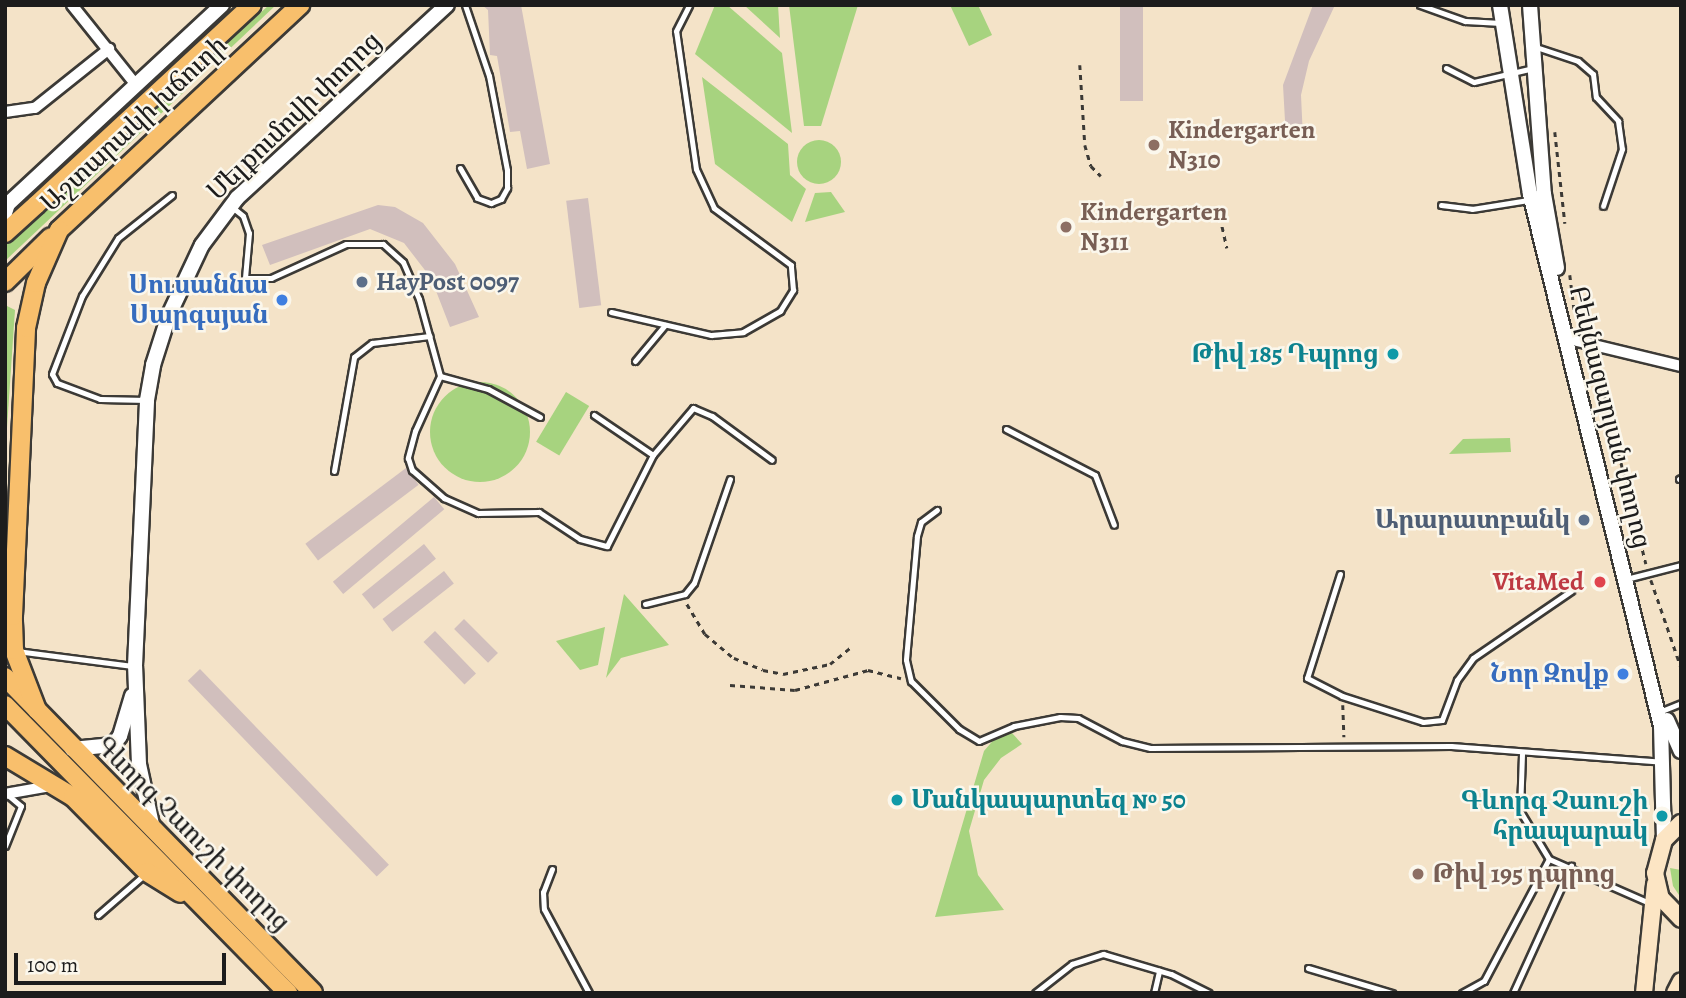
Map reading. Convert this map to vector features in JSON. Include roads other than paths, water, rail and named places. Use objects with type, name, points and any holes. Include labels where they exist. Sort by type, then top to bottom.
[{"type":"main road","name":"Աշտարակի խճուղի","points":[[5,233],[252,5]]},
{"type":"main road","name":"Աշտարակի խճուղի","points":[[5,282],[300,5]]},
{"type":"main road","points":[[37,710],[14,650],[26,328],[36,283],[59,230]]},
{"type":"main road","name":"Գևորգ Չաուշի փողոց","points":[[5,677],[72,749],[313,993]]},
{"type":"main road","points":[[5,705],[208,911]]},
{"type":"main road","points":[[5,756],[57,785],[108,830],[147,872],[208,911]]},
{"type":"main road","points":[[1644,993],[1656,883],[1655,863],[1664,840],[1681,823]]},
{"type":"main road","points":[[1656,883],[1661,898],[1681,919]]},
{"type":"main road","name":"Գևորգ Չաուշի փողոց","points":[[208,911],[288,993]]},
{"type":"main road","points":[[1675,993],[1681,981]]},
{"type":"street","points":[[72,5],[136,85]]},
{"type":"street","points":[[5,213],[8,204],[222,5]]},
{"type":"street","name":"Մելքումովի փողոց","points":[[154,833],[143,793],[135,666],[147,400],[169,315],[202,245],[231,206],[447,5]]},
{"type":"street","name":"Բեկնազարյան փողոց","points":[[1500,5],[1532,200],[1664,710],[1681,751]]},
{"type":"street","name":"Բեկնազարյան փողոց","points":[[1530,5],[1545,194],[1569,339],[1658,709],[1665,763],[1664,840]]},
{"type":"street","points":[[5,112],[35,108],[109,49]]},
{"type":"street","points":[[1569,339],[1681,366]]},
{"type":"street","name":"Մելքումովի փողոց","points":[[72,749],[113,745],[120,736],[135,684]]},
{"type":"street","points":[[7,794],[57,785]]},
{"type":"lane","points":[[460,169],[477,198],[491,204],[500,199],[507,188],[507,170],[489,76],[465,5]]},
{"type":"lane","points":[[611,312],[711,335],[743,332],[780,311],[793,290],[791,265],[714,208],[695,169],[676,31],[690,5]]},
{"type":"lane","points":[[1420,5],[1465,21],[1501,23]]},
{"type":"lane","points":[[1533,46],[1578,61],[1593,74],[1596,97],[1618,121],[1622,149],[1603,206]]},
{"type":"lane","points":[[1446,68],[1474,82],[1533,68]]},
{"type":"lane","points":[[147,400],[100,399],[57,383],[52,374],[82,296],[118,238],[172,195]]},
{"type":"lane","points":[[1441,205],[1472,209],[1532,200]]},
{"type":"lane","points":[[231,206],[243,216],[249,233],[245,278],[271,278],[346,244],[383,244],[409,273],[440,376],[415,431],[408,458],[412,470],[435,492],[478,513],[539,512],[580,539],[607,546],[653,455],[693,408],[712,416],[772,460]]},
{"type":"lane","points":[[635,361],[665,325]]},
{"type":"lane","points":[[334,471],[354,357],[372,343],[430,336]]},
{"type":"lane","points":[[440,376],[488,389],[540,417]]},
{"type":"lane","points":[[594,415],[653,455]]},
{"type":"lane","points":[[1006,429],[1094,475],[1114,525]]},
{"type":"lane","points":[[645,604],[685,594],[694,583],[730,480]]},
{"type":"lane","points":[[937,510],[921,522],[917,536],[906,660],[911,681],[959,729],[979,741],[1014,726],[1060,717],[1078,718],[1122,741],[1150,748],[1451,746],[1522,754],[1665,763]]},
{"type":"lane","points":[[1630,578],[1681,565]]},
{"type":"lane","points":[[1340,574],[1307,678],[1342,696],[1423,722],[1442,720],[1457,680],[1473,658],[1571,590]]},
{"type":"lane","points":[[14,650],[135,666]]},
{"type":"lane","points":[[1664,710],[1681,703]]},
{"type":"lane","points":[[1522,754],[1520,811],[1549,859],[1571,866],[1652,904]]},
{"type":"lane","points":[[5,846],[21,806],[7,794]]},
{"type":"lane","points":[[1462,993],[1484,981],[1549,859]]},
{"type":"lane","points":[[1513,993],[1571,866]]},
{"type":"lane","points":[[552,869],[543,892],[544,909],[589,993]]},
{"type":"lane","points":[[98,915],[147,872]]},
{"type":"lane","points":[[1035,993],[1085,957],[1117,955],[1209,993]]},
{"type":"lane","points":[[1308,968],[1392,993]]},
{"type":"lane","points":[[1154,993],[1159,971]]},
{"type":"place","name":"Kindergarten N310","points":[[1154,145]]},
{"type":"place","name":"Kindergarten N311","points":[[1066,227]]},
{"type":"place","name":"HayPost 0097","points":[[362,282]]},
{"type":"place","name":"Սուսաննա Սարգսյան","points":[[282,300]]},
{"type":"place","name":"Թիվ 185 Դպրոց","points":[[1393,354]]},
{"type":"place","name":"Արարատբանկ","points":[[1584,520]]},
{"type":"place","name":"VitaMed","points":[[1600,582]]},
{"type":"place","name":"Նոր Զովք","points":[[1623,674]]},
{"type":"place","name":"Մանկապարտեզ № 50","points":[[897,800]]},
{"type":"place","name":"Գևորգ Չաուշի հրապարակ","points":[[1662,816]]},
{"type":"place","name":"Թիվ 195 դպրոց","points":[[1418,874]]}]
